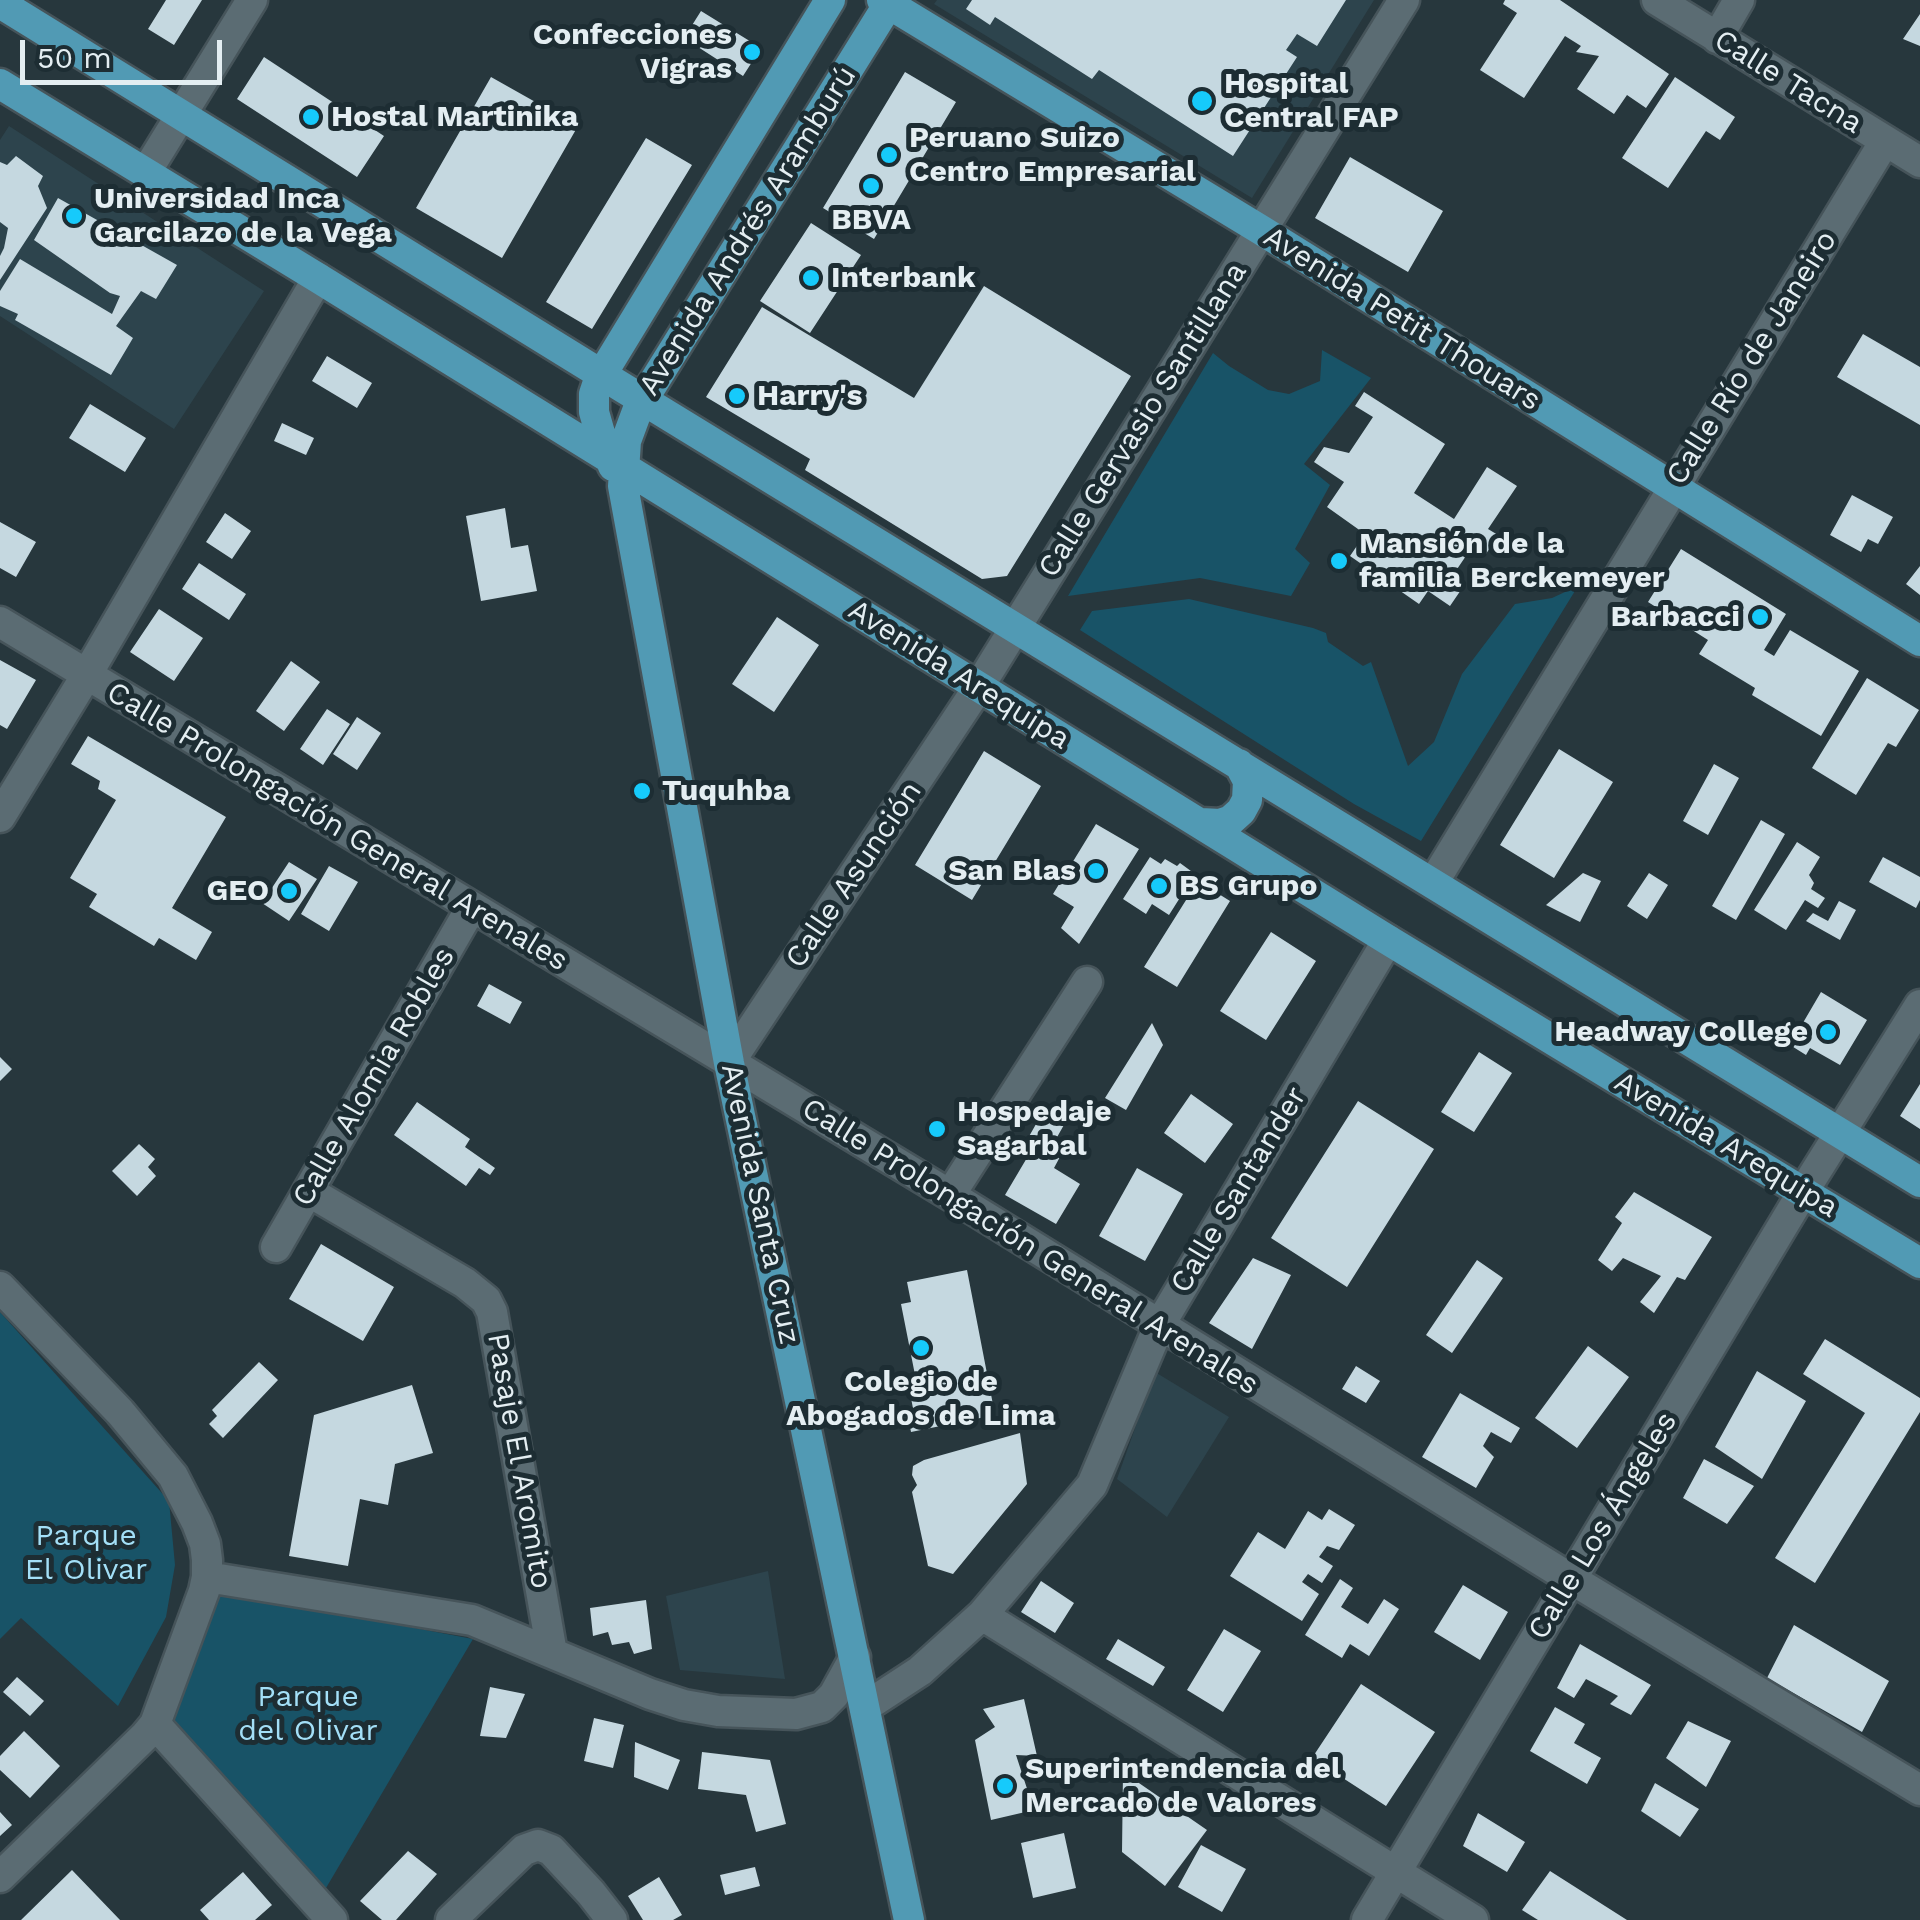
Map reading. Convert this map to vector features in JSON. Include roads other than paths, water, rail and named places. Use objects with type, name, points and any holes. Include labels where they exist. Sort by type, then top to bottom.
[{"type":"main road","name":"Avenida Andrés Aramburú","points":[[619,472],[594,412],[594,394],[602,373],[830,0]]},
{"type":"main road","name":"Avenida Andrés Aramburú","points":[[619,472],[643,400],[887,1]]},
{"type":"main road","name":"Avenida Petit Thouars","points":[[887,1],[1920,641]]},
{"type":"main road","points":[[0,2],[1920,1182]]},
{"type":"main road","name":"Avenida Arequipa","points":[[0,84],[318,278],[619,472],[1920,1264]]},
{"type":"main road","name":"Avenida Santa Cruz","points":[[619,472],[729,1063],[910,1920]]},
{"type":"main road","points":[[1201,823],[1220,824],[1240,812],[1247,800],[1248,781],[1239,764]]},
{"type":"street","points":[[146,172],[252,0]]},
{"type":"street","name":"Calle Gervasio Santillana","points":[[978,688],[1404,0]]},
{"type":"street","name":"Calle Tacna","points":[[1657,0],[1920,162]]},
{"type":"street","points":[[1717,38],[1739,0]]},
{"type":"street","name":"Calle Río de Janeiro","points":[[1433,883],[1886,142]]},
{"type":"street","points":[[0,817],[318,278]]},
{"type":"street","name":"Calle Prolongación General Arenales","points":[[0,622],[950,1195],[1920,1790]]},
{"type":"street","name":"Calle Asunción","points":[[729,1063],[978,688]]},
{"type":"street","name":"Calle Alomia Robles","points":[[276,1247],[472,908]]},
{"type":"street","name":"Calle Santander","points":[[864,1707],[920,1672],[982,1614],[1092,1485],[1159,1326],[1388,940]]},
{"type":"street","points":[[950,1195],[1087,982]]},
{"type":"street","name":"Calle Los Ángeles","points":[[1367,1920],[1803,1192],[1920,1005]]},
{"type":"street","name":"Pasaje El Aromito","points":[[308,1191],[465,1283],[486,1300],[492,1312],[552,1652]]},
{"type":"street","points":[[0,1287],[120,1412],[172,1476],[205,1544],[207,1577],[162,1709],[146,1736],[0,1876]]},
{"type":"street","points":[[207,1577],[453,1616],[490,1627],[650,1694],[718,1711],[796,1714],[822,1707],[834,1695],[855,1658]]},
{"type":"street","points":[[982,1614],[1473,1920]]},
{"type":"street","points":[[154,1724],[332,1920]]},
{"type":"street","points":[[450,1920],[524,1850],[538,1845],[551,1850],[612,1920]]},
{"type":"place","name":"Confecciones Vigras","points":[[752,52]]},
{"type":"place","name":"Hospital Central FAP","points":[[1202,101]]},
{"type":"place","name":"Hostal Martinika","points":[[311,117]]},
{"type":"place","name":"Peruano Suizo Centro Empresarial","points":[[889,155]]},
{"type":"place","name":"BBVA","points":[[871,186]]},
{"type":"place","name":"Universidad Inca Garcilazo de la Vega","points":[[74,216]]},
{"type":"place","name":"Interbank","points":[[811,278]]},
{"type":"place","name":"Harry's","points":[[737,396]]},
{"type":"place","name":"Mansión de la familia Berckemeyer","points":[[1339,561]]},
{"type":"place","name":"Barbacci","points":[[1760,617]]},
{"type":"place","name":"Tuquhba","points":[[642,791]]},
{"type":"place","name":"San Blas","points":[[1096,871]]},
{"type":"place","name":"BS Grupo","points":[[1159,886]]},
{"type":"place","name":"GEO","points":[[289,891]]},
{"type":"place","name":"Headway College","points":[[1828,1032]]},
{"type":"place","name":"Hospedaje Sagarbal","points":[[937,1129]]},
{"type":"place","name":"Colegio de Abogados de Lima","points":[[921,1348]]},
{"type":"place","name":"Superintendencia del Mercado de Valores","points":[[1005,1786]]},
{"type":"park label","name":"Parque El Olivar","points":[[86,1553]]},
{"type":"park label","name":"Parque del Olivar","points":[[308,1714]]}]
